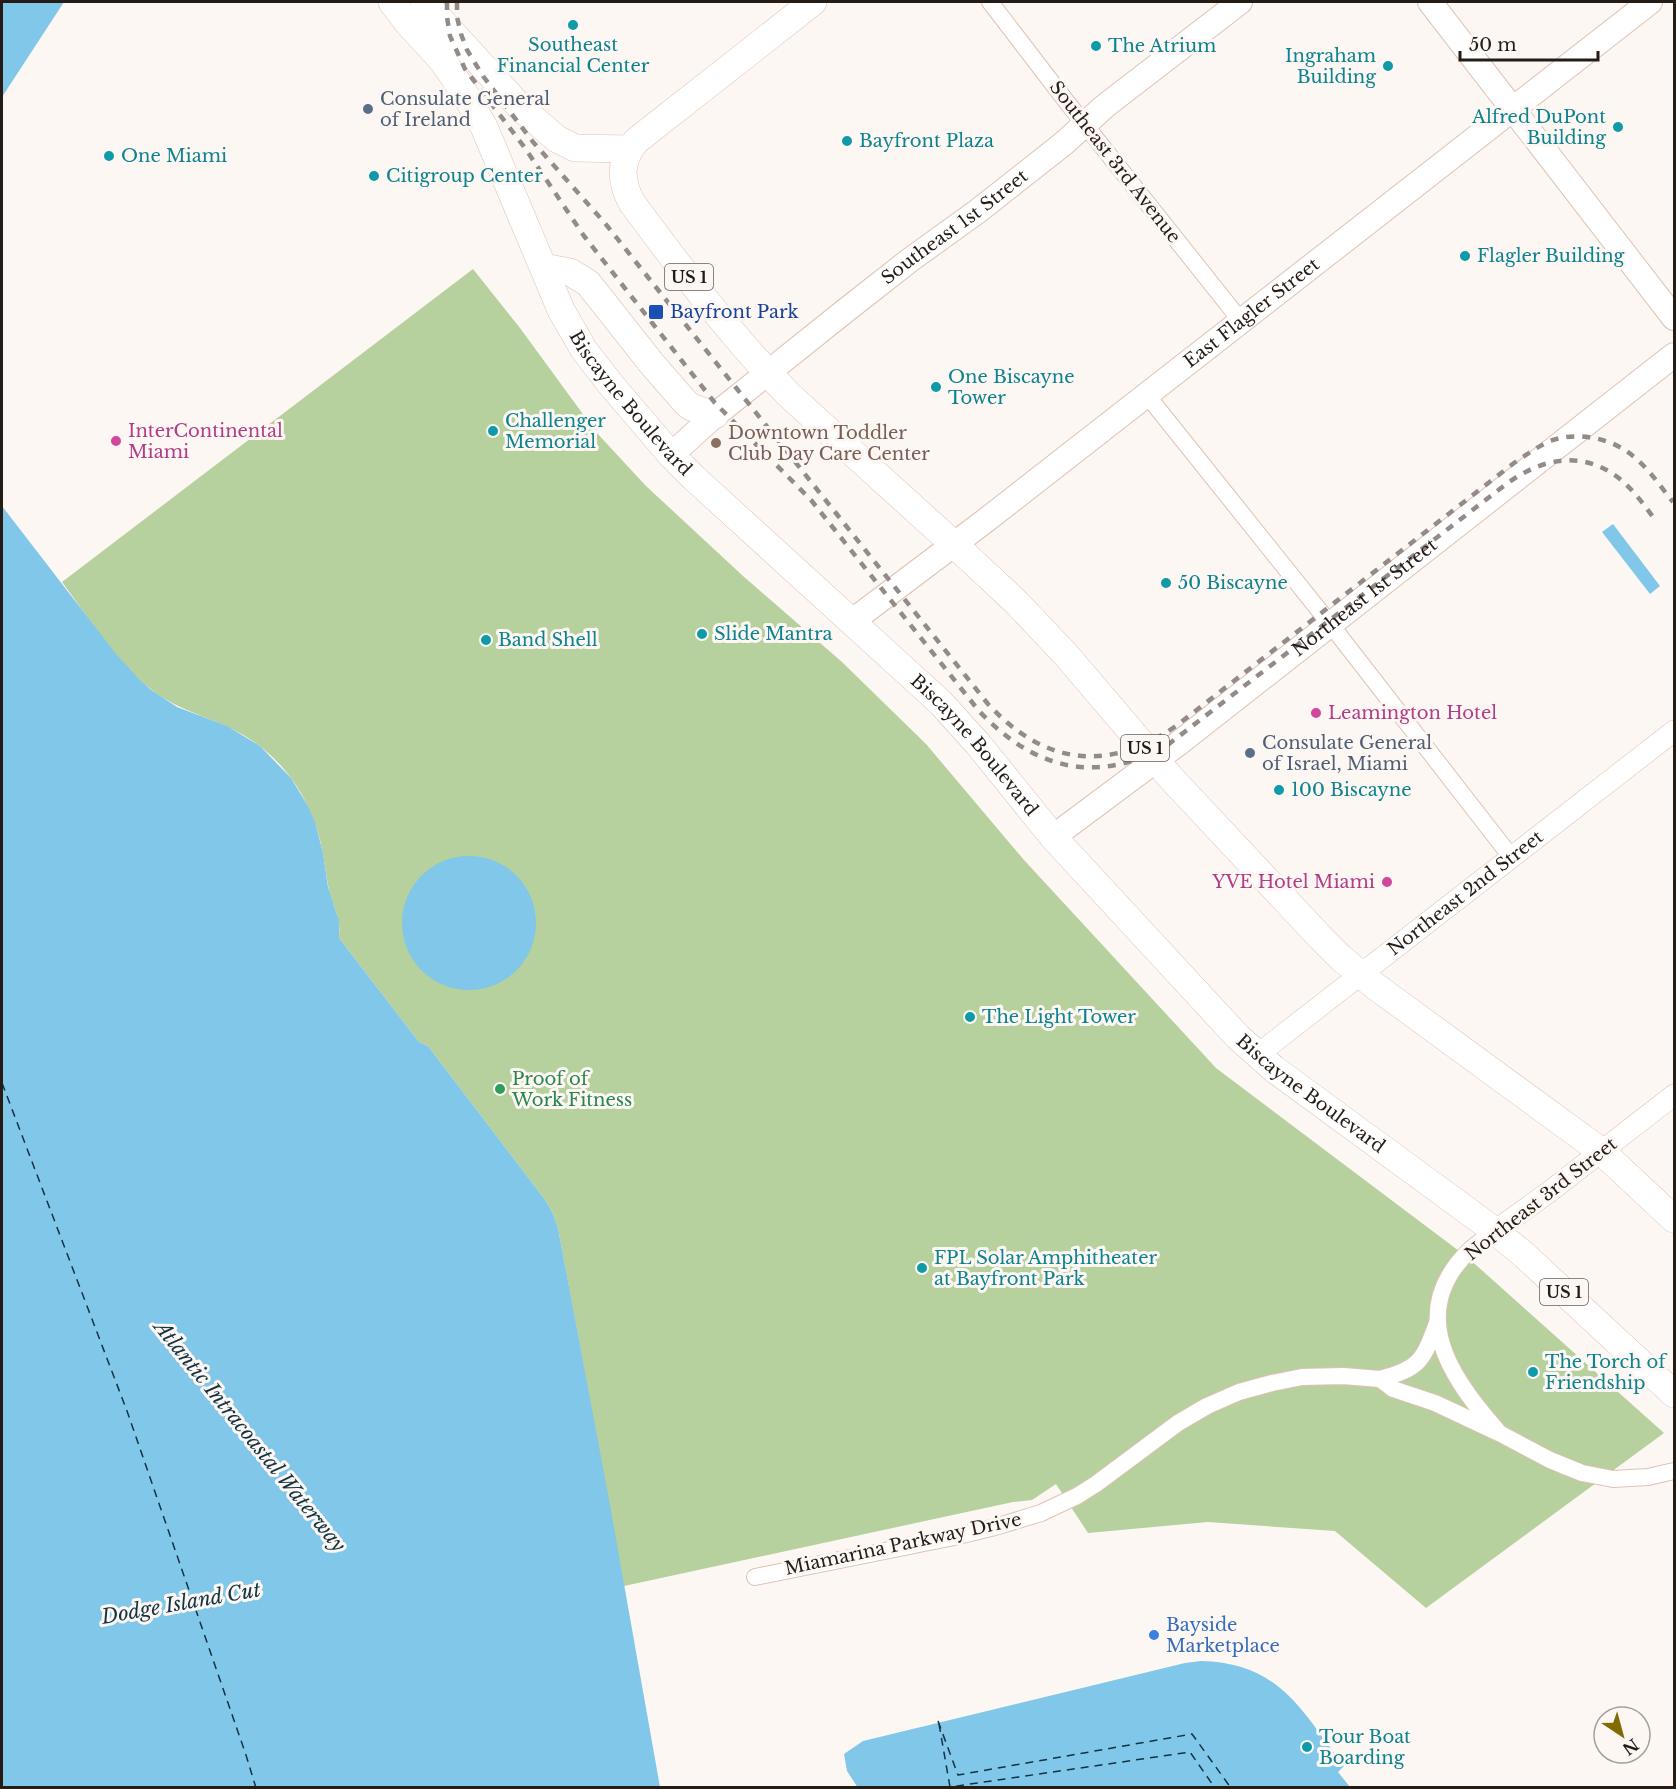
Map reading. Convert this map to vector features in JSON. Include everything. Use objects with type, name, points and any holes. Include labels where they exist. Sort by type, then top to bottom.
[{"type":"main road","name":"Biscayne Boulevard","points":[[392,2],[442,60],[484,127],[561,310],[584,350],[670,454],[741,523],[919,682],[958,721],[1053,837],[1257,1055],[1495,1231],[1523,1254],[1674,1394]]},
{"type":"main road","points":[[442,60],[425,15],[432,6],[521,108],[556,139],[575,148],[629,149],[654,126],[813,2]]},
{"type":"main road","name":"Southeast 1st Street","points":[[670,454],[715,415],[910,260],[996,197],[1112,100],[1240,2]]},
{"type":"main road","points":[[1430,2],[1674,318]]},
{"type":"main road","name":"East Flagler Street","points":[[852,622],[1650,2]]},
{"type":"main road","name":"US 1","points":[[629,149],[622,174],[623,184],[632,203],[735,336],[789,395],[1000,586],[1092,685],[1156,761],[1320,937],[1360,975],[1602,1152],[1674,1219]]},
{"type":"main road","points":[[543,267],[570,272],[588,283],[686,403],[715,415]]},
{"type":"main road","name":"Northeast 1st Street","points":[[1053,837],[1156,761],[1674,355]]},
{"type":"street","name":"Southeast 3rd Avenue","points":[[990,2],[1241,321]]},
{"type":"street","points":[[1146,394],[1331,625],[1512,858]]},
{"type":"street","name":"Northeast 2nd Street","points":[[1257,1055],[1674,731]]},
{"type":"street","name":"Northeast 3rd Street","points":[[1501,1434],[1475,1405],[1460,1383],[1444,1352],[1437,1323],[1437,1306],[1441,1294],[1453,1272],[1470,1250],[1602,1152],[1674,1095]]},
{"type":"street","name":"Northeast 3rd Street","points":[[1380,1379],[1400,1374],[1418,1363],[1428,1349],[1437,1323]]},
{"type":"street","name":"Miamarina Parkway Drive","points":[[755,1576],[995,1527],[1041,1513],[1077,1496],[1178,1423],[1221,1400],[1239,1392],[1302,1377],[1380,1379],[1393,1389],[1435,1403],[1550,1460],[1582,1473],[1613,1479],[1648,1477],[1674,1471]]},
{"type":"green space","points":[[473,269],[520,328],[596,432],[646,486],[743,576],[842,662],[926,744],[1024,860],[1216,1068],[1467,1257],[1664,1433],[1426,1608],[1335,1531],[1208,1522],[1088,1533],[1056,1484],[1032,1500],[1013,1502],[624,1586],[558,1228],[546,1201],[428,1046],[419,1042],[339,938],[339,922],[329,890],[319,836],[297,786],[274,758],[260,746],[222,724],[163,698],[139,679],[104,639],[62,582]]},
{"type":"water","points":[[2,2],[64,2],[2,97]]},
{"type":"water","points":[[2,506],[116,654],[139,679],[177,707],[227,726],[260,746],[291,778],[315,822],[328,887],[339,921],[339,938],[419,1042],[428,1046],[546,1201],[553,1214],[558,1228],[610,1505],[660,1787],[2,1787]]},
{"type":"water","points":[[1613,524],[1660,586],[1650,594],[1602,532]]},
{"type":"water","points":[[469,856],[495,861],[516,876],[531,897],[536,923],[531,949],[516,970],[495,985],[469,990],[443,985],[422,970],[407,949],[402,923],[407,897],[422,876],[443,861]]},
{"type":"water","points":[[1201,1661],[1228,1664],[1251,1670],[1270,1680],[1286,1693],[1315,1726],[1344,1766],[1338,1772],[1350,1787],[858,1788],[847,1771],[844,1754],[863,1741]]},
{"type":"ferry route","points":[[2,1083],[127,1411],[256,1788]]},
{"type":"ferry route","points":[[938,1721],[958,1775],[1192,1734],[1231,1788]]},
{"type":"ferry route","points":[[939,1724],[950,1787],[1190,1752],[1215,1788]]},
{"type":"railway","points":[[447,2],[450,36],[465,69],[525,148],[584,236],[715,403],[811,500],[979,711],[1021,746],[1043,757],[1065,765],[1089,767],[1113,765],[1139,759],[1165,747],[1505,485],[1531,469],[1559,461],[1588,462],[1616,476],[1627,485],[1653,517]]},
{"type":"railway","points":[[457,2],[457,17],[467,50],[483,76],[533,142],[604,222],[988,704],[1009,724],[1031,740],[1054,750],[1078,756],[1101,756],[1126,751],[1151,741],[1176,726],[1514,463],[1550,441],[1583,437],[1615,445],[1639,461],[1673,502]]},
{"type":"place","name":"Southeast Financial Center","points":[[573,25]]},
{"type":"place","name":"The Atrium","points":[[1096,46]]},
{"type":"place","name":"Ingraham Building","points":[[1388,66]]},
{"type":"place","name":"Consulate General of Ireland","points":[[368,109]]},
{"type":"place","name":"Alfred DuPont Building","points":[[1618,127]]},
{"type":"place","name":"Bayfront Plaza","points":[[847,141]]},
{"type":"place","name":"One Miami","points":[[109,156]]},
{"type":"place","name":"Citigroup Center","points":[[374,176]]},
{"type":"place","name":"Flagler Building","points":[[1465,256]]},
{"type":"place","name":"Bayfront Park","points":[[656,312]]},
{"type":"place","name":"One Biscayne Tower","points":[[936,387]]},
{"type":"place","name":"Challenger Memorial","points":[[493,431]]},
{"type":"place","name":"InterContinental Miami","points":[[116,441]]},
{"type":"place","name":"Downtown Toddler Club Day Care Center","points":[[716,443]]},
{"type":"place","name":"50 Biscayne","points":[[1166,583]]},
{"type":"place","name":"Slide Mantra","points":[[702,634]]},
{"type":"place","name":"Band Shell","points":[[486,640]]},
{"type":"place","name":"Leamington Hotel","points":[[1316,713]]},
{"type":"place","name":"Consulate General of Israel, Miami","points":[[1250,753]]},
{"type":"place","name":"100 Biscayne","points":[[1279,790]]},
{"type":"place","name":"YVE Hotel Miami","points":[[1387,882]]},
{"type":"place","name":"The Light Tower","points":[[970,1017]]},
{"type":"place","name":"Proof of Work Fitness","points":[[500,1089]]},
{"type":"place","name":"FPL Solar Amphitheater at Bayfront Park","points":[[922,1268]]},
{"type":"place","name":"The Torch of Friendship","points":[[1533,1372]]},
{"type":"place","name":"Bayside Marketplace","points":[[1154,1635]]},
{"type":"place","name":"Tour Boat Boarding","points":[[1307,1747]]},
{"type":"water label","name":"Atlantic Intracoastal Waterway","points":[[250,1436]]},
{"type":"water label","name":"Dodge Island Cut","points":[[181,1603]]}]
